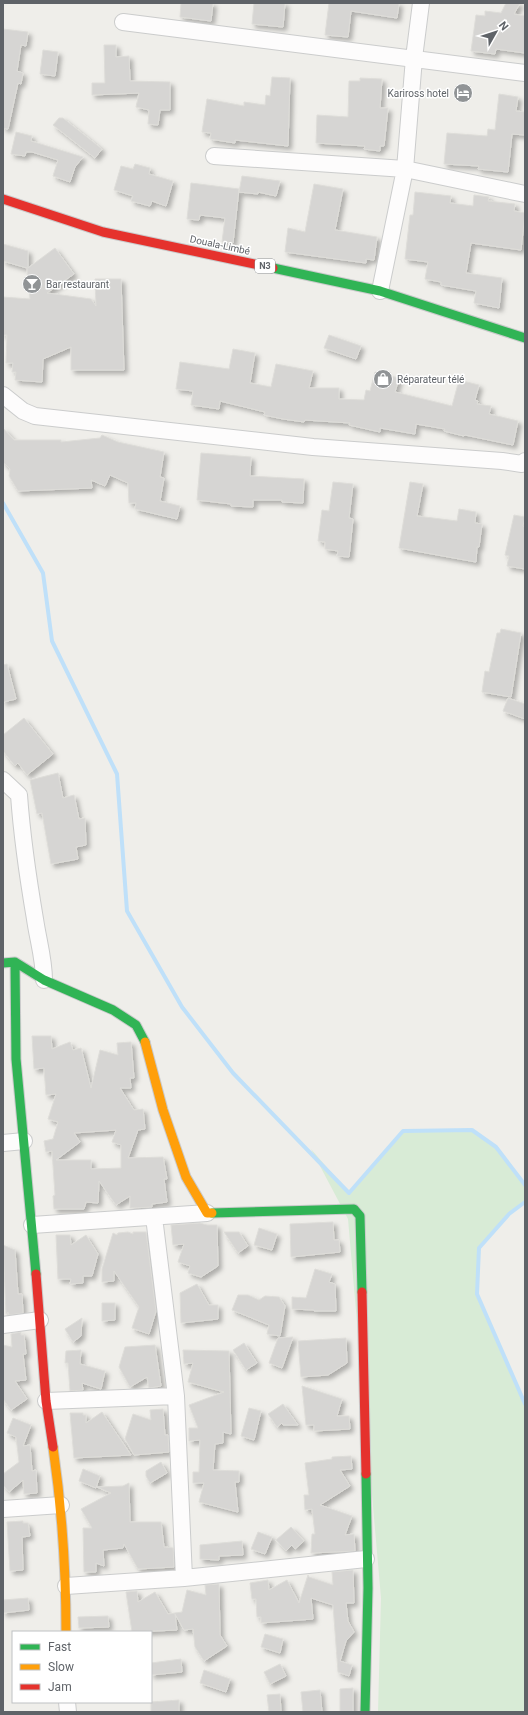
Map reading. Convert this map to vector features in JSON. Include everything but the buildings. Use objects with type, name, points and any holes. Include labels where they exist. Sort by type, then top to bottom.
[{"type":"main road","name":"Douala-Limbé","points":[[3,199],[103,232],[380,291],[525,338]]},
{"type":"main road","points":[[15,962],[16,1059],[32,1225],[46,1401],[61,1504],[66,1586],[66,1631]]},
{"type":"main road","points":[[3,963],[15,962],[44,980],[113,1010],[136,1025],[148,1047],[163,1110],[186,1177],[207,1213],[354,1209],[360,1216],[366,1559],[368,1588],[365,1712]]},
{"type":"street","points":[[380,291],[405,169],[414,58],[421,3]]},
{"type":"street","points":[[123,22],[525,73]]},
{"type":"street","points":[[214,156],[405,169],[525,194]]},
{"type":"street","points":[[3,395],[23,411],[34,416],[313,447],[502,461],[522,464],[525,461]]},
{"type":"street","points":[[3,780],[19,795],[22,838],[37,932],[44,960],[44,980]]},
{"type":"street","points":[[3,1143],[24,1141]]},
{"type":"street","points":[[32,1225],[207,1213]]},
{"type":"street","points":[[154,1217],[176,1396],[184,1578]]},
{"type":"street","points":[[3,1325],[40,1320]]},
{"type":"street","points":[[46,1401],[176,1396]]},
{"type":"street","points":[[3,1509],[61,1504]]},
{"type":"street","points":[[66,1586],[184,1578],[366,1559]]},
{"type":"green space","points":[[472,1130],[496,1147],[525,1185],[525,1202],[509,1214],[479,1248],[477,1294],[525,1404],[525,1712],[378,1712],[381,1598],[348,1219],[311,1149],[349,1193],[403,1131]]},
{"type":"waterway","points":[[3,503],[43,573],[52,641],[117,774],[127,911],[182,1007],[233,1073],[349,1193],[403,1131],[472,1130],[496,1147],[525,1185]]},
{"type":"waterway","points":[[525,1202],[509,1214],[479,1248],[477,1294],[525,1404]]},
{"type":"traffic: fast","points":[[273,268],[380,291],[525,338]]},
{"type":"traffic: fast","points":[[15,962],[16,1059],[36,1274]]},
{"type":"traffic: fast","points":[[3,963],[15,962],[44,980],[113,1010],[136,1025],[145,1042]]},
{"type":"traffic: fast","points":[[212,1213],[354,1209],[360,1216],[362,1292]]},
{"type":"traffic: fast","points":[[365,1712],[368,1588],[366,1474]]},
{"type":"traffic: slow","points":[[145,1042],[163,1110],[186,1177],[207,1213],[212,1213]]},
{"type":"traffic: slow","points":[[53,1447],[63,1540],[66,1631]]},
{"type":"traffic: jam","points":[[3,199],[103,232],[273,268]]},
{"type":"traffic: jam","points":[[36,1274],[46,1401],[53,1447]]},
{"type":"traffic: jam","points":[[362,1292],[366,1474]]},
{"type":"place","name":"Kariross hotel","points":[[463,93]]},
{"type":"place","name":"Bar restaurant","points":[[32,284]]},
{"type":"place","name":"Réparateur télé","points":[[383,379]]}]
